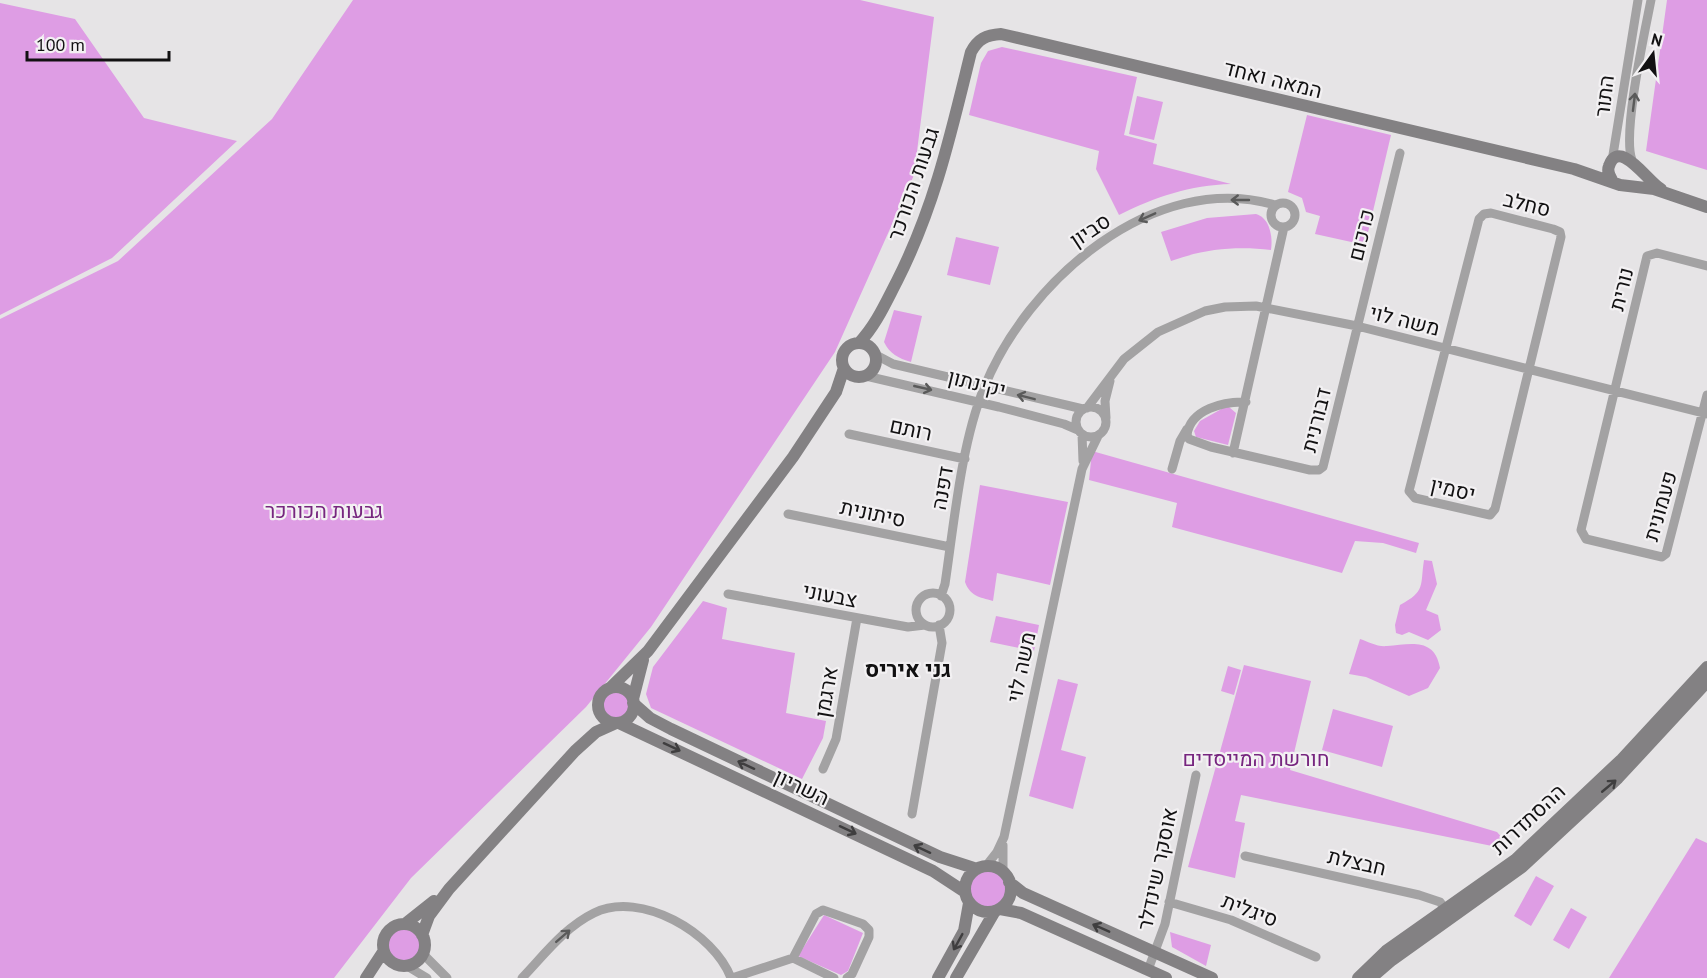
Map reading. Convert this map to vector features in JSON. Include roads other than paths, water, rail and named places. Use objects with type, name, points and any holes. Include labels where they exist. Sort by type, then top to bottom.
[{"type":"street","name":"התור","points":[[1611,163],[1638,0]]},
{"type":"street","name":"התור","points":[[1634,163],[1629,145],[1640,55],[1651,0]]},
{"type":"street","name":"המאה ואחד","points":[[971,52],[982,38],[1000,34],[1574,169],[1611,180]]},
{"type":"street","name":"גבעות הכורכר","points":[[859,343],[876,323],[928,214],[946,156],[971,52]]},
{"type":"street","name":"כרכום","points":[[1357,326],[1400,153]]},
{"type":"street","points":[[1681,198],[1655,185],[1624,156],[1611,163],[1608,172],[1611,180],[1625,185],[1643,186],[1707,207]]},
{"type":"street","name":"המאה ואחד","points":[[1574,169],[1587,171],[1611,163]]},
{"type":"street","points":[[1625,185],[1635,177],[1634,163]]},
{"type":"street","name":"סביון","points":[[984,386],[1002,352],[1031,308],[1058,276],[1092,249],[1124,229],[1148,217],[1184,204],[1236,200],[1275,205]]},
{"type":"street","points":[[1288,204],[1294,210],[1294,220],[1284,227],[1276,226],[1272,221],[1271,212],[1275,205],[1288,204]]},
{"type":"street","name":"סחלב","points":[[1447,350],[1479,219],[1484,214],[1491,213],[1560,232],[1561,237],[1529,370]]},
{"type":"street","points":[[1233,453],[1268,307],[1284,227]]},
{"type":"street","name":"נורית","points":[[1615,391],[1647,256],[1657,254],[1707,266]]},
{"type":"street","name":"משה לוי","points":[[1085,408],[1124,359],[1158,332],[1189,316],[1225,307],[1268,307],[1357,326],[1705,413]]},
{"type":"street","name":"גבעות הכורכר","points":[[875,353],[876,323]]},
{"type":"street","name":"דבורנית","points":[[1190,426],[1187,435],[1192,442],[1310,470],[1319,470],[1323,467],[1357,326]]},
{"type":"street","points":[[574,751],[591,725],[602,693],[648,651],[793,457],[836,392],[844,368],[844,354],[850,346],[859,343],[867,345],[875,353],[875,368],[836,392]]},
{"type":"street","name":"יסמין","points":[[1447,350],[1409,491],[1415,498],[1484,514],[1492,513],[1529,370]]},
{"type":"street","name":"יקינתון","points":[[875,353],[893,364],[1085,408]]},
{"type":"street","points":[[844,368],[860,376]]},
{"type":"street","name":"משה לוי","points":[[1106,420],[1105,401],[1112,375]]},
{"type":"street","name":"יקינתון","points":[[860,376],[979,402],[1064,424],[1080,432]]},
{"type":"street","name":"דפנה","points":[[941,596],[965,459],[984,386]]},
{"type":"street","name":"פעמונית","points":[[1615,391],[1581,530],[1586,539],[1662,557],[1666,554],[1705,413]]},
{"type":"street","points":[[1705,413],[1707,395]]},
{"type":"street","points":[[1172,469],[1180,441],[1197,417],[1219,404],[1246,402]]},
{"type":"street","points":[[1085,408],[1097,408],[1106,420],[1105,429],[1098,436],[1089,437],[1080,432],[1077,416],[1085,408]]},
{"type":"street","name":"משה לוי","points":[[1080,432],[1082,470]]},
{"type":"street","name":"רותם","points":[[849,434],[965,459]]},
{"type":"street","name":"משה לוי","points":[[982,868],[997,852],[1004,837],[1082,470],[1098,436]]},
{"type":"street","name":"סיתונית","points":[[788,514],[950,547]]},
{"type":"street","name":"צבעוני","points":[[728,594],[908,627],[925,625]]},
{"type":"street","points":[[926,595],[941,596],[949,609],[948,617],[939,625],[925,625],[917,617],[918,602],[926,595]]},
{"type":"street","name":"ארגמן","points":[[823,770],[836,739],[857,618]]},
{"type":"street","points":[[912,814],[942,643],[939,625]]},
{"type":"street","points":[[422,935],[429,916],[448,889],[574,751],[596,732],[617,723],[632,713],[638,673],[648,651]]},
{"type":"street","name":"ההסתדרות","points":[[1371,978],[1515,860],[1622,759],[1707,668]]},
{"type":"street","name":"ההסתדרות","points":[[1358,978],[1386,951],[1522,867],[1618,778],[1707,682]]},
{"type":"street","points":[[610,688],[626,690],[633,701]]},
{"type":"street","name":"השריון","points":[[633,701],[650,718],[671,729],[939,857],[982,868]]},
{"type":"street","points":[[598,702],[602,717],[617,723]]},
{"type":"street","name":"השריון","points":[[617,723],[933,871],[967,897]]},
{"type":"street","name":"אוסקר שינדלר","points":[[1148,970],[1156,952],[1169,902],[1196,775]]},
{"type":"street","name":"משה לוי","points":[[1004,837],[1006,877]]},
{"type":"street","name":"חבצלת","points":[[1245,856],[1419,895],[1440,902],[1449,914]]},
{"type":"street","points":[[938,978],[964,931],[969,876],[982,868],[1006,877],[1023,893],[1212,978]]},
{"type":"street","points":[[956,978],[997,910],[1009,899],[1006,877]]},
{"type":"street","points":[[393,964],[383,952],[382,945],[387,931],[405,924],[448,889]]},
{"type":"street","points":[[967,897],[983,912],[997,910],[1021,913],[1166,978]]},
{"type":"street","name":"סיגלית","points":[[1169,902],[1231,920],[1316,957]]},
{"type":"street","points":[[522,978],[555,942],[581,921],[600,910],[622,906],[658,914],[700,936],[716,950],[732,978],[793,958],[834,978]]},
{"type":"street","points":[[793,958],[816,914],[822,910],[829,910],[863,924],[869,930],[869,937],[852,974],[847,978]]},
{"type":"street","points":[[405,924],[415,927],[422,935],[425,945],[423,954],[414,964],[407,966]]},
{"type":"street","points":[[366,978],[383,952]]},
{"type":"street","points":[[423,954],[447,978]]},
{"type":"street","points":[[371,978],[393,964],[407,966],[427,978]]},
{"type":"district","name":"גני איריס","points":[[908,669]]},
{"type":"park label","name":"חורשת המייסדים","points":[[1256,758]]}]
